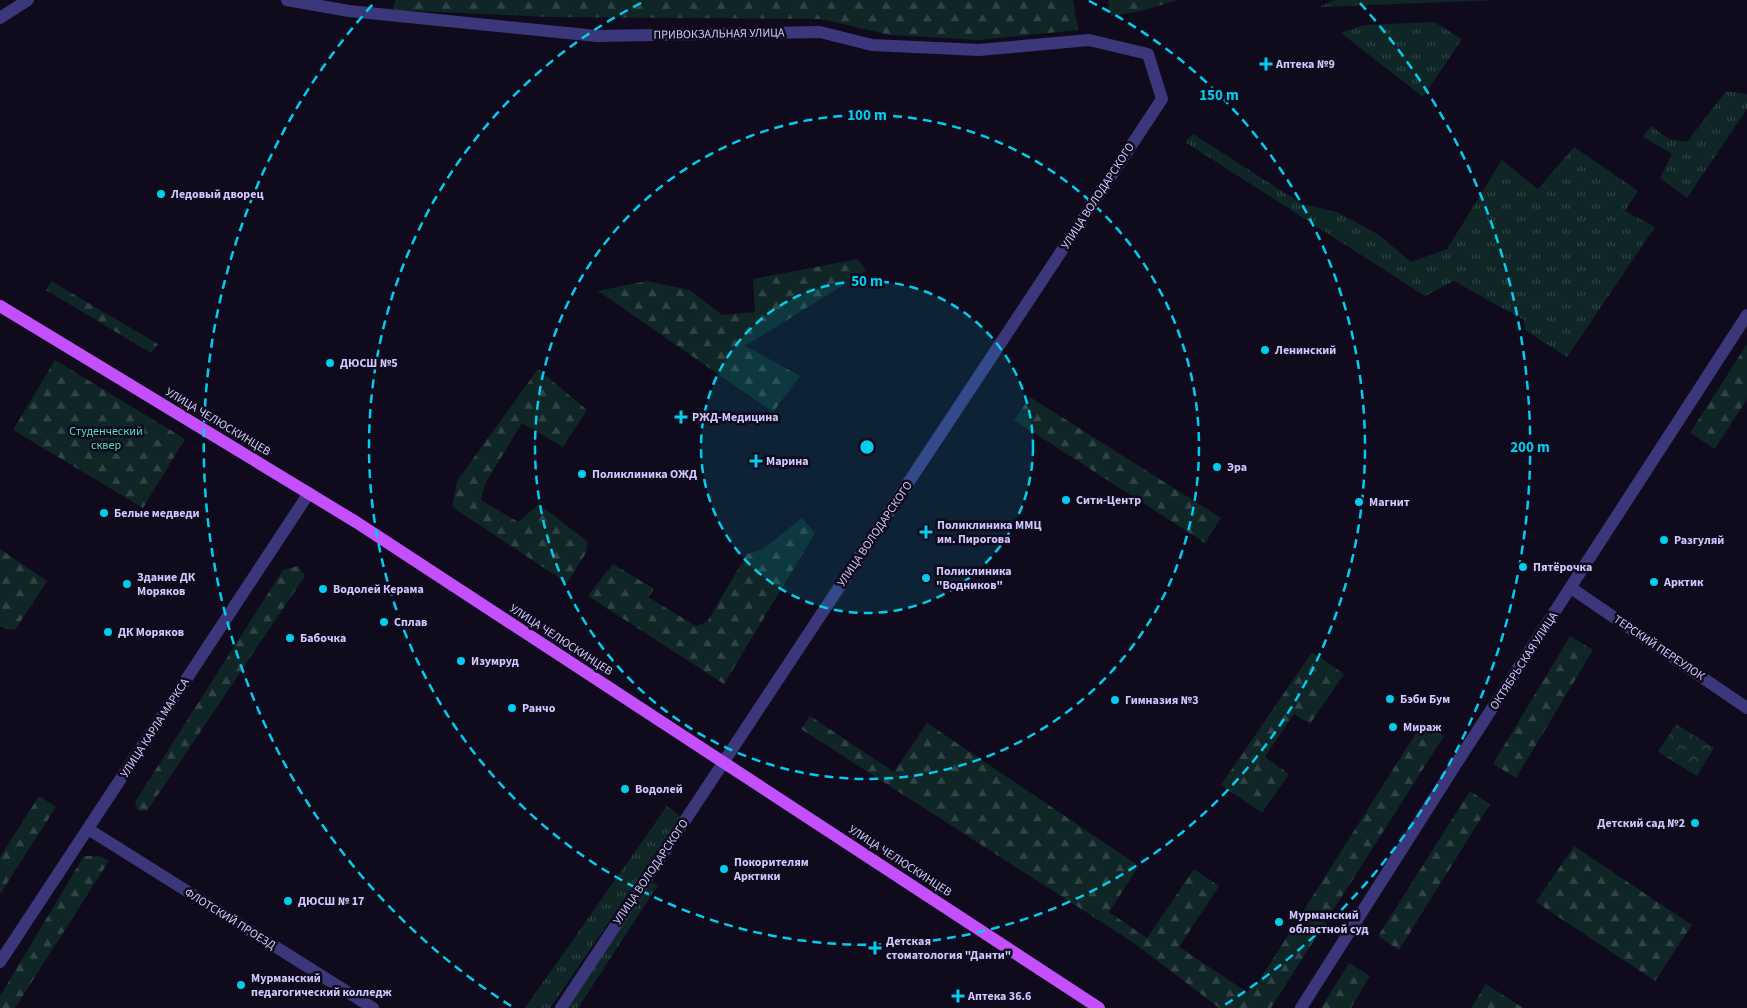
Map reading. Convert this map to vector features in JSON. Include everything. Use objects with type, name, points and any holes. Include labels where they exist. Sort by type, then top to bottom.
[{"type":"main road","name":"УЛИЦА ЧЕЛЮСКИНЦЕВ","points":[[0,306],[309,493],[1099,1008]]},
{"type":"street","points":[[0,18],[28,0]]},
{"type":"street","name":"ПРИВОКЗАЛЬНАЯ УЛИЦА","points":[[287,0],[349,12],[597,36],[820,32],[872,45],[979,50],[1089,40],[1148,54]]},
{"type":"street","name":"УЛИЦА ВОЛОДАРСКОГО","points":[[561,1008],[1162,99],[1148,54]]},
{"type":"street","name":"ОКТЯБРЬСКАЯ УЛИЦА","points":[[1301,1008],[1456,764],[1747,315]]},
{"type":"street","name":"УЛИЦА КАРЛА МАРКСА","points":[[0,962],[309,493]]},
{"type":"street","name":"ТЕРСКИЙ ПЕРЕУЛОК","points":[[1571,588],[1747,708]]},
{"type":"street","name":"ФЛОТСКИЙ ПРОЕЗД","points":[[88,829],[373,1008]]},
{"type":"green space","points":[[395,0],[1073,0],[1078,30],[978,40],[890,35],[821,19],[550,17],[394,10]]},
{"type":"green space","points":[[1108,0],[1177,0],[1142,11],[1111,16]]},
{"type":"green space","points":[[1335,0],[1498,0],[1319,7]]},
{"type":"green space","points":[[1434,22],[1462,39],[1423,97],[1341,33],[1364,25]]},
{"type":"green space","points":[[1726,91],[1747,94],[1747,109],[1687,198],[1660,178],[1672,154],[1643,137],[1651,126],[1669,139],[1687,142]]},
{"type":"green space","points":[[1193,134],[1302,204],[1337,212],[1379,235],[1411,262],[1447,249],[1502,160],[1538,189],[1574,147],[1638,191],[1625,211],[1655,227],[1567,357],[1525,330],[1524,320],[1454,281],[1425,296],[1185,142]]},
{"type":"green space","points":[[858,259],[866,271],[745,346],[800,376],[773,412],[598,291],[647,281],[690,290],[722,315],[755,312],[753,279]]},
{"type":"green space","points":[[51,281],[158,344],[151,353],[46,290]]},
{"type":"green space","points":[[1747,344],[1747,399],[1715,449],[1690,433]]},
{"type":"green space","name":"Студенческий сквер","points":[[55,360],[185,439],[143,508],[13,430]]},
{"type":"green space","points":[[538,369],[587,410],[563,447],[522,423],[485,484],[481,500],[518,522],[539,504],[588,542],[586,553],[567,583],[452,507],[457,481]]},
{"type":"green space","points":[[1030,397],[1221,518],[1205,543],[1014,420]]},
{"type":"green space","points":[[802,518],[815,533],[724,684],[588,596],[613,564],[654,589],[648,597],[696,626],[707,622],[747,554],[763,549]]},
{"type":"green space","points":[[0,549],[47,581],[15,630],[0,627]]},
{"type":"green space","points":[[298,566],[305,576],[147,811],[138,811],[135,802],[283,570]]},
{"type":"green space","points":[[1570,636],[1593,650],[1516,778],[1493,764]]},
{"type":"green space","points":[[1312,652],[1344,674],[1310,724],[1294,714],[1265,757],[1289,774],[1262,813],[1221,785]]},
{"type":"green space","points":[[810,716],[894,772],[927,723],[1139,866],[1109,912],[1147,938],[1194,869],[1219,886],[1179,947],[1247,992],[1257,984],[1423,722],[1444,736],[1271,1008],[1219,1008],[1134,943],[801,729]]},
{"type":"green space","points":[[1676,724],[1714,748],[1697,776],[1658,752]]},
{"type":"green space","points":[[1470,791],[1490,804],[1399,950],[1378,936]]},
{"type":"green space","points":[[39,796],[56,807],[0,894],[0,857]]},
{"type":"green space","points":[[667,806],[681,817],[550,1008],[525,1008]]},
{"type":"green space","points":[[1574,846],[1692,925],[1655,981],[1536,902]]},
{"type":"green space","points":[[84,856],[99,856],[109,861],[15,1008],[0,1008],[0,996]]},
{"type":"green space","points":[[652,882],[658,885],[578,1008],[566,1008]]},
{"type":"green space","points":[[1349,963],[1370,976],[1351,1008],[1321,1008]]},
{"type":"green space","points":[[1486,984],[1523,1008],[1471,1008]]},
{"type":"place","name":"Аптека №9","points":[[1266,64]]},
{"type":"place","name":"Ледовый дворец","points":[[161,194]]},
{"type":"place","name":"Ленинский","points":[[1265,350]]},
{"type":"place","name":"ДЮСШ №5","points":[[330,363]]},
{"type":"place","name":"РЖД-Медицина","points":[[681,417]]},
{"type":"place","name":"Марина","points":[[756,461]]},
{"type":"place","name":"Эра","points":[[1217,467]]},
{"type":"place","name":"Поликлиника ОЖД","points":[[582,474]]},
{"type":"place","name":"Сити-Центр","points":[[1066,500]]},
{"type":"place","name":"Магнит","points":[[1359,502]]},
{"type":"place","name":"Белые медведи","points":[[104,513]]},
{"type":"place","name":"Поликлиника ММЦ им. Пирогова","points":[[926,532]]},
{"type":"place","name":"Разгуляй","points":[[1664,540]]},
{"type":"place","name":"Пятёрочка","points":[[1523,567]]},
{"type":"place","name":"Поликлиника \"Водников\"","points":[[926,578]]},
{"type":"place","name":"Арктик","points":[[1654,582]]},
{"type":"place","name":"Здание ДК Моряков","points":[[127,584]]},
{"type":"place","name":"Водолей Керама","points":[[323,589]]},
{"type":"place","name":"Сплав","points":[[384,622]]},
{"type":"place","name":"ДК Моряков","points":[[108,632]]},
{"type":"place","name":"Бабочка","points":[[290,638]]},
{"type":"place","name":"Изумруд","points":[[461,661]]},
{"type":"place","name":"Бэби Бум","points":[[1390,699]]},
{"type":"place","name":"Гимназия №3","points":[[1115,700]]},
{"type":"place","name":"Ранчо","points":[[512,708]]},
{"type":"place","name":"Мираж","points":[[1393,727]]},
{"type":"place","name":"Водолей","points":[[625,789]]},
{"type":"place","name":"Детский сад №2","points":[[1695,823]]},
{"type":"place","name":"Покорителям Арктики","points":[[724,869]]},
{"type":"place","name":"ДЮСШ № 17","points":[[288,901]]},
{"type":"place","name":"Мурманский областной суд","points":[[1279,922]]},
{"type":"place","name":"Детская стоматология \"Данти\"","points":[[875,948]]},
{"type":"place","name":"Мурманский педагогический колледж","points":[[241,985]]},
{"type":"place","name":"Аптека 36.6","points":[[958,996]]}]
